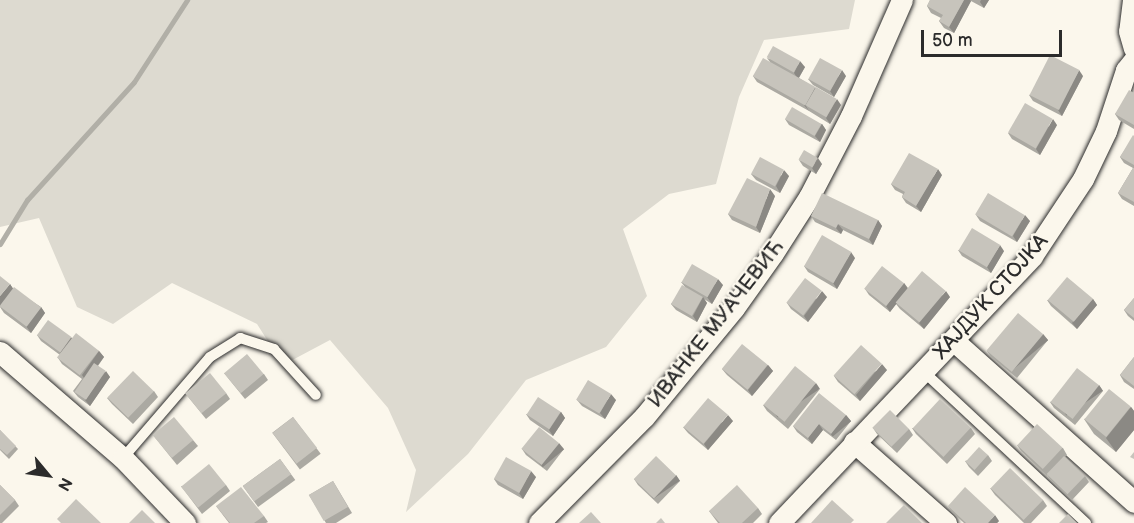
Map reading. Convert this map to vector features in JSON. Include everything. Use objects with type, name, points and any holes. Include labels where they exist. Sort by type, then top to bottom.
[{"type":"street","name":"ИВАНКЕ МУАЧЕВИЋ","points":[[539,523],[644,417],[734,308],[773,253],[809,197],[851,116],[902,0]]},
{"type":"street","points":[[1133,0],[1129,31],[1134,48]]},
{"type":"street","name":"ХАЈДУК СТОЈКА","points":[[789,520],[854,442],[1032,256],[1056,224],[1088,169],[1126,70],[1134,60]]},
{"type":"street","points":[[953,340],[1134,502]]},
{"type":"street","points":[[2,357],[123,458],[185,523]]},
{"type":"street","points":[[854,442],[946,523]]},
{"type":"lane","points":[[123,458],[210,357],[240,338],[274,349],[316,396]]},
{"type":"lane","name":"ХАЈДУК СТОЈКА","points":[[923,371],[1086,523]]},
{"type":"shaded area","points":[[0,0],[855,0],[849,29],[764,40],[739,97],[716,184],[669,194],[623,229],[647,296],[606,347],[526,380],[468,454],[406,512],[416,470],[388,408],[330,340],[283,365],[257,324],[172,283],[113,324],[77,307],[39,218],[0,227]]},
{"type":"building","points":[[930,0],[964,0],[949,27],[939,21],[943,15],[927,6]]},
{"type":"building","points":[[773,46],[800,61],[794,72],[767,57]]},
{"type":"building","points":[[1050,55],[1079,70],[1059,110],[1030,95]]},
{"type":"building","points":[[763,58],[815,87],[805,105],[753,76]]},
{"type":"building","points":[[820,58],[842,70],[830,91],[808,79]]},
{"type":"building","points":[[816,87],[837,99],[826,117],[806,105]]},
{"type":"building","points":[[1129,90],[1134,93],[1134,125],[1115,114]]},
{"type":"building","points":[[1025,103],[1053,119],[1036,148],[1008,132]]},
{"type":"building","points":[[792,107],[821,124],[814,136],[785,119]]},
{"type":"building","points":[[1134,136],[1134,165],[1120,157]]},
{"type":"building","points":[[804,150],[818,158],[812,168],[798,160]]},
{"type":"building","points":[[909,153],[938,169],[916,206],[902,197],[905,192],[891,184]]},
{"type":"building","points":[[760,157],[784,170],[775,186],[751,174]]},
{"type":"building","points":[[1134,168],[1134,202],[1118,193]]},
{"type":"building","points":[[747,178],[770,189],[756,227],[728,214]]},
{"type":"building","points":[[822,193],[878,220],[869,239],[838,224],[836,228],[811,216]]},
{"type":"building","points":[[988,193],[1025,215],[1012,237],[975,214]]},
{"type":"building","points":[[972,228],[1000,245],[987,267],[959,250]]},
{"type":"building","points":[[822,235],[851,252],[833,283],[804,266]]},
{"type":"building","points":[[692,264],[718,279],[707,297],[682,282]]},
{"type":"building","points":[[882,266],[904,283],[886,306],[864,289]]},
{"type":"building","points":[[922,271],[946,291],[919,322],[896,302]]},
{"type":"building","points":[[0,276],[10,284],[0,296]]},
{"type":"building","points":[[1067,277],[1093,299],[1074,322],[1048,300]]},
{"type":"building","points":[[805,278],[822,291],[803,315],[786,303]]},
{"type":"building","points":[[682,285],[703,297],[692,316],[671,304]]},
{"type":"building","points":[[14,287],[41,307],[27,327],[0,307]]},
{"type":"building","points":[[1134,298],[1134,318],[1124,310]]},
{"type":"building","points":[[1018,313],[1043,334],[1012,372],[987,351]]},
{"type":"building","points":[[48,320],[71,337],[60,352],[37,335]]},
{"type":"building","points":[[76,333],[99,351],[80,375],[57,357]]},
{"type":"building","points":[[742,344],[768,365],[748,390],[722,369]]},
{"type":"building","points":[[861,345],[882,364],[854,394],[834,375]]},
{"type":"building","points":[[247,354],[264,374],[241,393],[224,373]]},
{"type":"building","points":[[1134,357],[1134,386],[1120,375]]},
{"type":"building","points":[[94,363],[106,371],[86,400],[74,392]]},
{"type":"building","points":[[795,366],[816,383],[785,422],[764,405]]},
{"type":"building","points":[[1077,368],[1099,385],[1073,419],[1051,402]]},
{"type":"building","points":[[133,371],[154,391],[128,418],[107,398]]},
{"type":"building","points":[[210,373],[226,393],[201,413],[185,393]]},
{"type":"building","points":[[588,380],[611,394],[599,414],[576,400]]},
{"type":"building","points":[[1109,389],[1131,407],[1106,437],[1084,419]]},
{"type":"building","points":[[819,393],[846,415],[831,434],[819,424],[808,438],[793,426]]},
{"type":"building","points":[[538,397],[561,412],[549,429],[527,415]]},
{"type":"building","points":[[708,398],[728,415],[703,444],[684,427]]},
{"type":"building","points":[[940,399],[971,428],[943,457],[913,428]]},
{"type":"building","points":[[890,410],[909,429],[891,447],[872,428]]},
{"type":"building","points":[[174,417],[193,440],[172,458],[153,435]]},
{"type":"building","points":[[293,417],[317,448],[297,464],[273,433]]},
{"type":"building","points":[[1037,424],[1063,448],[1043,469],[1017,445]]},
{"type":"building","points":[[539,427],[559,443],[542,465],[521,449]]},
{"type":"building","points":[[0,430],[16,446],[7,455],[0,449]]},
{"type":"building","points":[[979,447],[988,455],[975,470],[966,462]]},
{"type":"building","points":[[656,456],[676,475],[654,498],[634,479]]},
{"type":"building","points":[[1064,456],[1085,476],[1067,494],[1047,474]]},
{"type":"building","points":[[506,457],[531,471],[519,493],[494,479]]},
{"type":"building","points":[[280,459],[291,474],[254,501],[243,486]]},
{"type":"building","points":[[209,464],[226,485],[198,508],[181,487]]},
{"type":"building","points":[[1010,468],[1043,500],[1024,520],[991,488]]},
{"type":"building","points":[[333,481],[348,507],[324,521],[309,495]]},
{"type":"building","points":[[0,485],[15,500],[0,515]]},
{"type":"building","points":[[737,485],[758,508],[742,523],[720,523],[709,511]]},
{"type":"building","points":[[241,487],[264,516],[254,523],[230,523],[216,506]]},
{"type":"building","points":[[965,487],[995,515],[988,523],[966,523],[948,506]]},
{"type":"building","points":[[76,499],[101,523],[61,523],[57,519]]},
{"type":"building","points":[[832,500],[854,520],[851,523],[811,523]]},
{"type":"building","points":[[904,505],[922,523],[886,523]]},
{"type":"building","points":[[142,510],[155,523],[129,523]]},
{"type":"building","points":[[591,512],[601,523],[579,523]]},
{"type":"building","points":[[1068,514],[1077,523],[1059,523]]},
{"type":"waterway","points":[[0,244],[27,200],[134,82],[187,0]]}]
